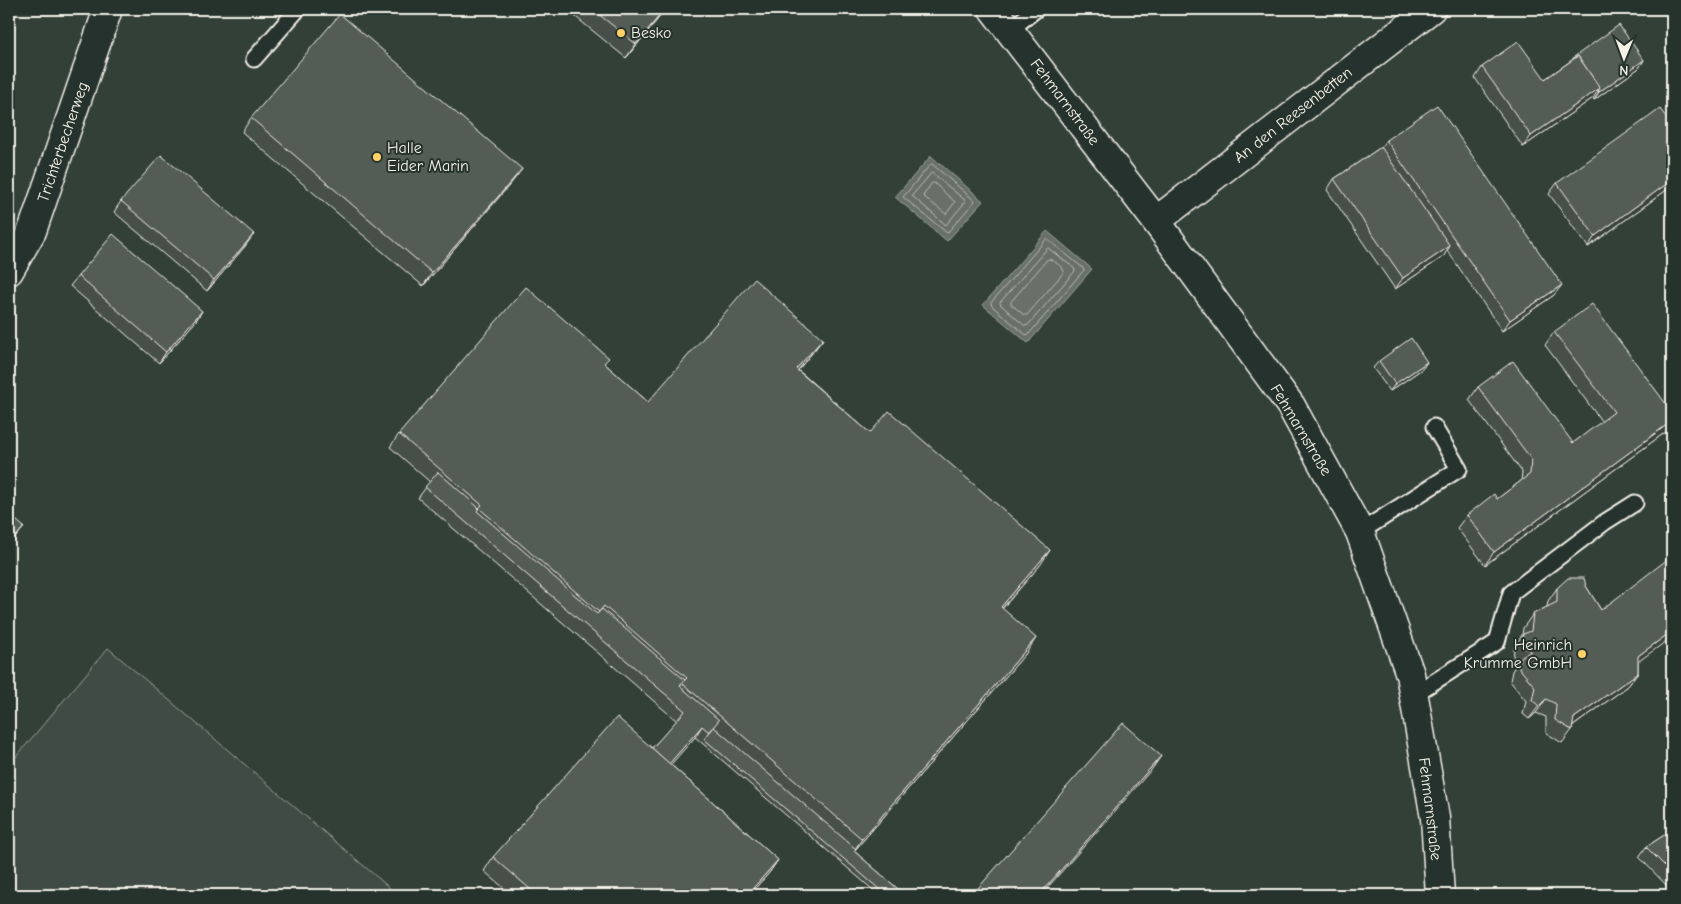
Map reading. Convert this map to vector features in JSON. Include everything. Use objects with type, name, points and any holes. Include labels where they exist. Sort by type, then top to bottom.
[{"type":"street","name":"Trichterbecherweg","points":[[9,271],[32,232],[108,9]]},
{"type":"street","name":"Fehmarnstraße","points":[[993,9],[1156,221],[1291,406],[1360,532],[1410,674],[1435,818],[1440,895]]},
{"type":"street","name":"An den Reesenbetten","points":[[1156,221],[1431,9]]},
{"type":"lane","points":[[254,59],[298,9]]},
{"type":"lane","points":[[1010,30],[1036,9]]},
{"type":"lane","points":[[1360,532],[1459,469],[1434,427]]},
{"type":"lane","points":[[1413,695],[1497,642],[1511,593],[1605,522],[1635,504]]},
{"type":"shaded area","points":[[9,9],[1672,9],[1672,895],[398,895],[108,648],[9,765]]},
{"type":"shaded area","points":[[108,648],[398,895],[9,895],[9,765]]},
{"type":"water","points":[[931,156],[983,201],[947,241],[895,197]]},
{"type":"water","points":[[1047,231],[1092,269],[1028,343],[983,305]]},
{"type":"building","points":[[592,9],[665,9],[636,44]]},
{"type":"building","name":"Halle Eider Marin","points":[[340,14],[522,169],[432,273],[251,118]]},
{"type":"building","points":[[1619,25],[1644,60],[1599,92],[1600,88],[1578,56],[1574,57]]},
{"type":"building","points":[[1518,41],[1545,79],[1578,56],[1600,88],[1531,136],[1482,67]]},
{"type":"building","points":[[1437,105],[1562,285],[1510,320],[1386,140]]},
{"type":"building","points":[[1660,109],[1672,125],[1672,180],[1595,236],[1557,183]]},
{"type":"building","points":[[1381,147],[1450,246],[1403,278],[1334,179]]},
{"type":"building","points":[[161,155],[254,234],[214,280],[121,201]]},
{"type":"building","points":[[113,234],[202,311],[166,352],[78,276]]},
{"type":"building","points":[[754,279],[823,339],[796,369],[870,433],[889,411],[1050,550],[1001,607],[1036,638],[862,839],[682,683],[687,678],[604,606],[599,612],[479,508],[482,505],[399,434],[526,287],[609,358],[604,363],[648,402]]},
{"type":"building","points":[[1592,304],[1672,412],[1672,421],[1494,552],[1467,515],[1494,494],[1497,499],[1530,474],[1531,459],[1478,387],[1513,361],[1573,443],[1614,412],[1554,332]]},
{"type":"building","points":[[1411,338],[1427,362],[1395,384],[1379,361]]},
{"type":"building","points":[[438,472],[479,508],[477,511],[597,614],[602,609],[685,680],[680,686],[719,720],[709,732],[702,726],[669,764],[652,748],[685,711],[425,487]]},
{"type":"building","points":[[9,514],[24,527],[9,544]]},
{"type":"building","name":"Heinrich Krumme GmbH","points":[[1668,559],[1672,565],[1672,631],[1638,656],[1638,673],[1574,718],[1572,730],[1555,720],[1556,704],[1546,699],[1539,706],[1532,700],[1535,687],[1519,668],[1521,657],[1531,651],[1522,647],[1523,634],[1531,631],[1533,614],[1557,602],[1557,588],[1568,578],[1584,578],[1586,586],[1601,610]]},
{"type":"building","points":[[617,717],[778,860],[747,895],[537,895],[493,857]]},
{"type":"building","points":[[1123,723],[1161,756],[1039,895],[972,895]]},
{"type":"building","points":[[714,727],[856,849],[854,851],[905,895],[886,895],[704,739]]},
{"type":"building","points":[[1672,830],[1672,873],[1646,847]]},
{"type":"place","name":"Besko","points":[[621,33]]},
{"type":"place","name":"Halle Eider Marin","points":[[377,157]]},
{"type":"place","name":"Heinrich Krumme GmbH","points":[[1582,654]]}]
